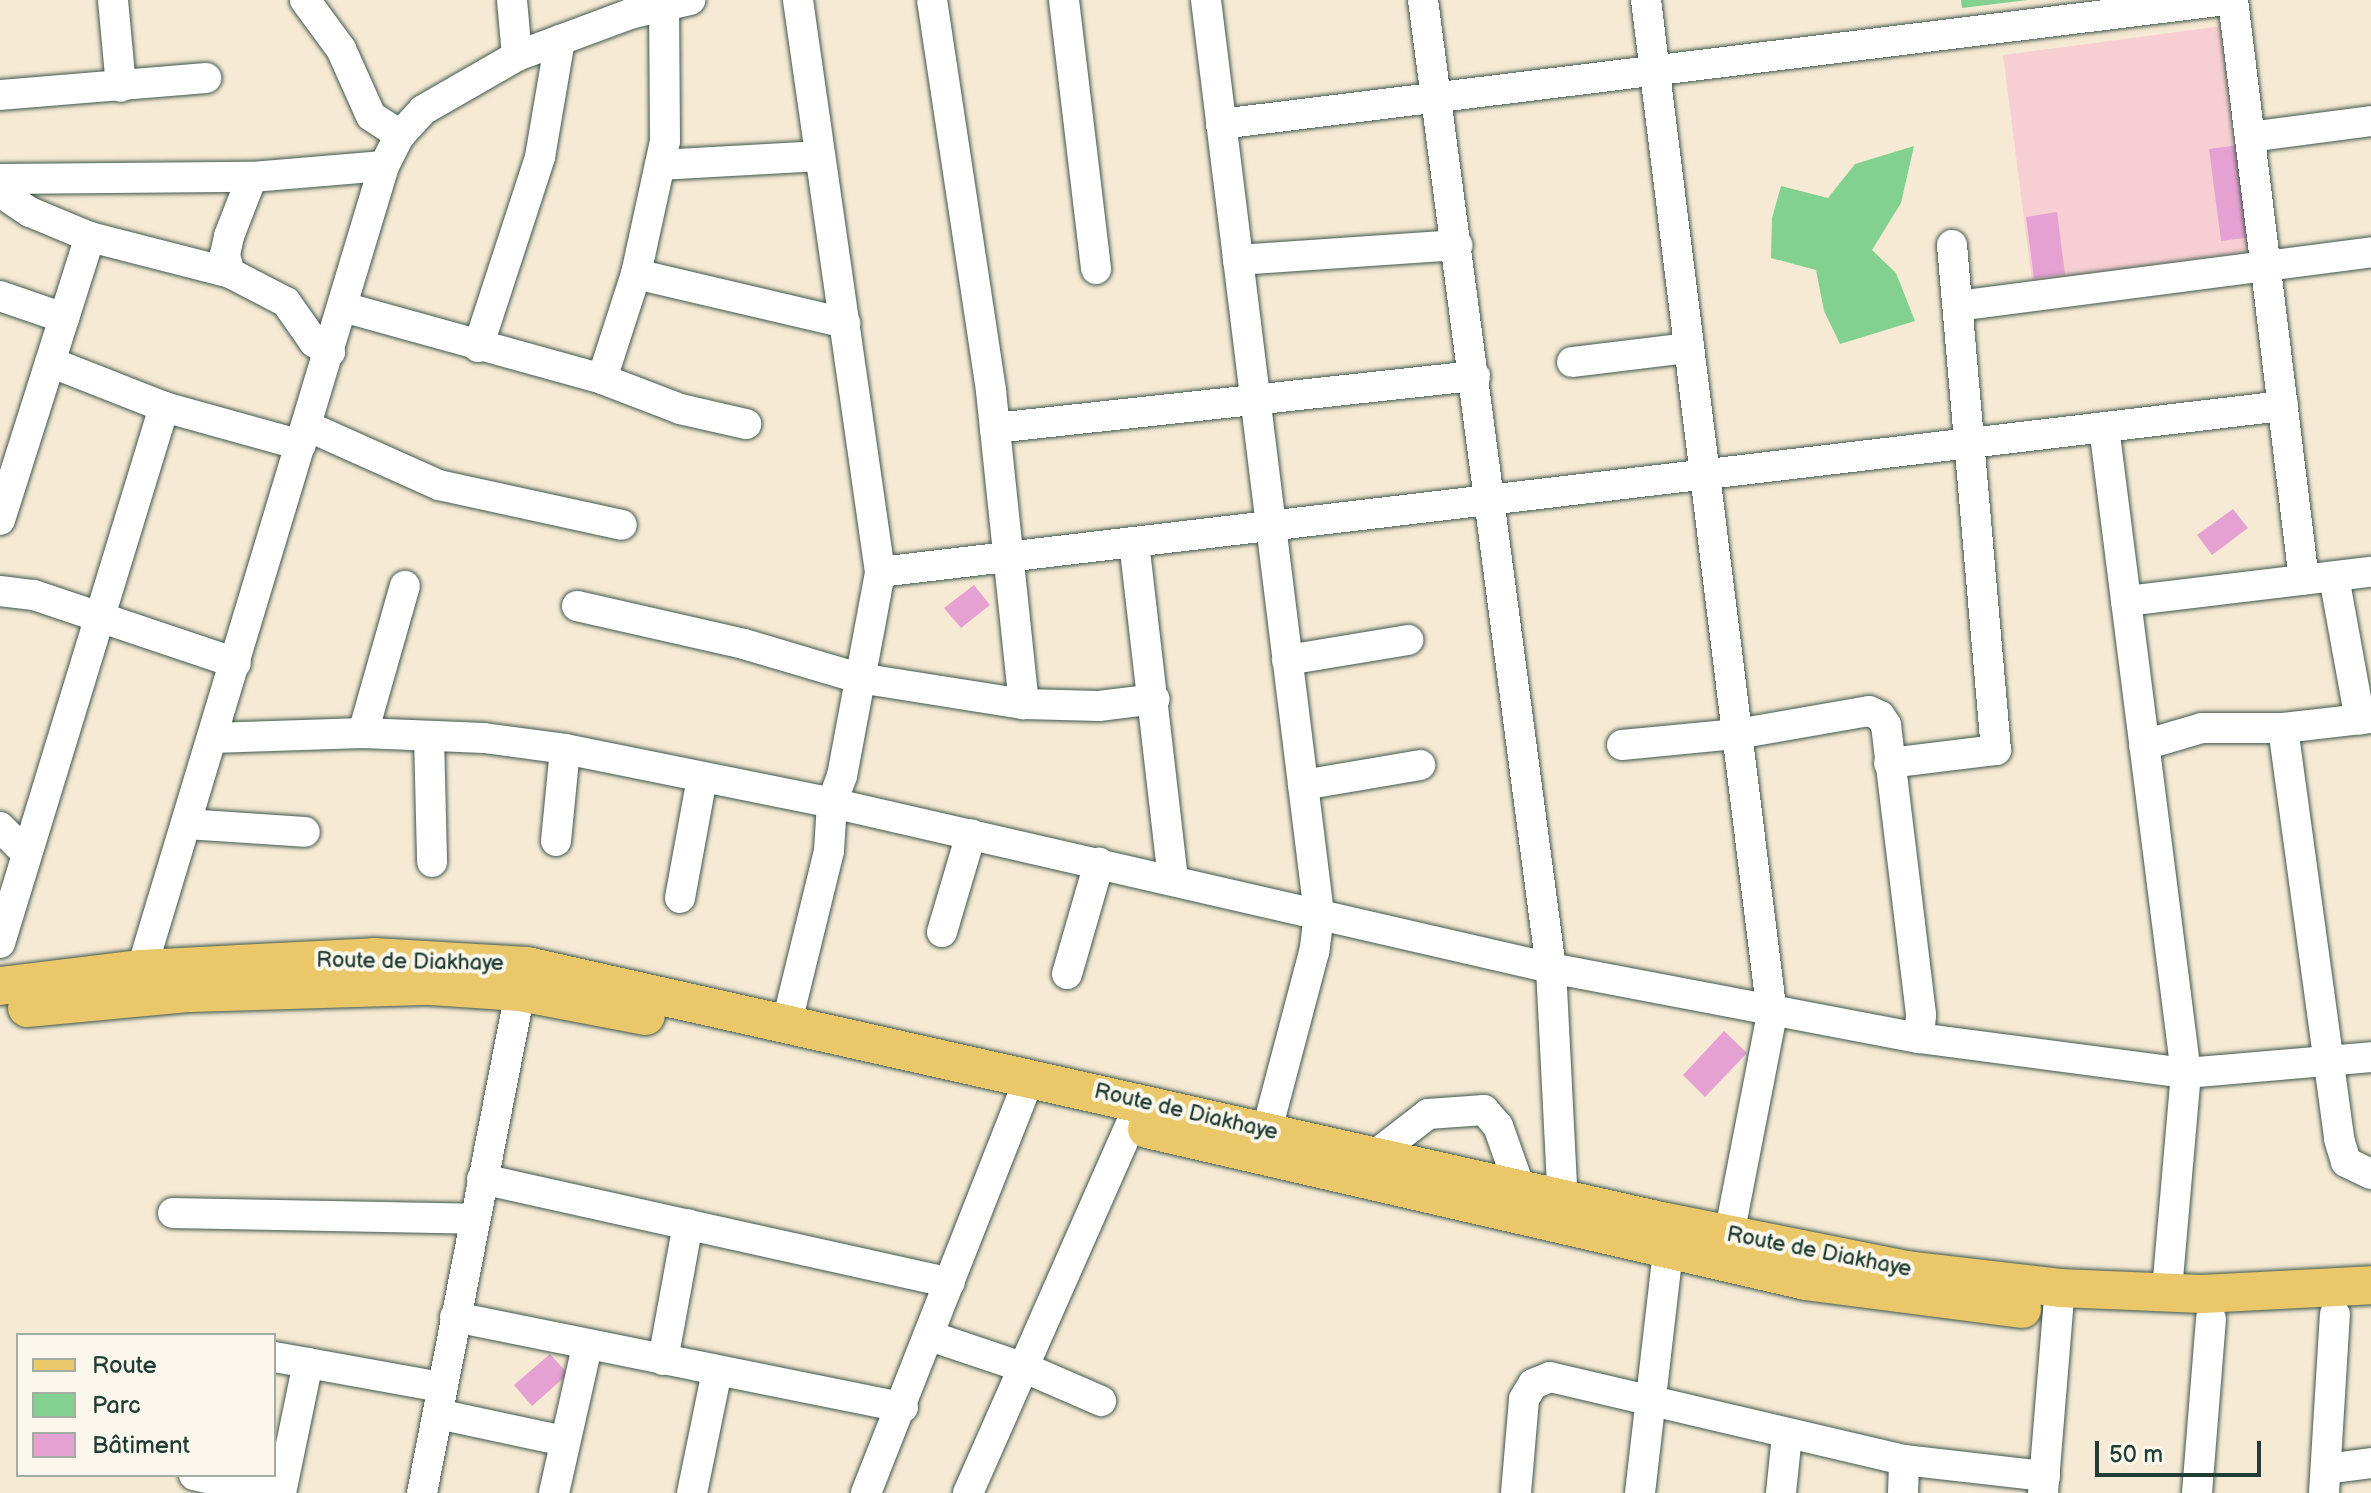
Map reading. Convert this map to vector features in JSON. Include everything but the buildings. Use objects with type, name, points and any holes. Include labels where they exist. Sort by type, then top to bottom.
[{"type":"main road","name":"Route de Diakhaye","points":[[0,1012],[137,983],[374,957],[466,959],[584,976],[1520,1188],[1564,1213],[1668,1252],[1931,1301],[2058,1300],[2167,1292],[2371,1285]]},
{"type":"main road","name":"Route de Diakhaye","points":[[0,986],[137,983],[520,992],[1022,1096],[1130,1125],[1564,1213],[1729,1236],[2058,1300],[2211,1319],[2353,1312]]},
{"type":"street","points":[[113,0],[121,87]]},
{"type":"street","points":[[305,0],[341,49],[371,116],[400,135]]},
{"type":"street","points":[[512,0],[517,56]]},
{"type":"street","points":[[787,1022],[829,851],[832,803],[880,572],[798,0]]},
{"type":"street","points":[[932,0],[995,428],[1024,704]]},
{"type":"street","points":[[1064,0],[1096,269]]},
{"type":"street","points":[[1206,0],[1319,914],[1314,952],[1267,1130]]},
{"type":"street","points":[[1423,0],[1551,968],[1564,1213]]},
{"type":"street","points":[[1646,0],[1772,1014],[1729,1236]]},
{"type":"street","points":[[1221,124],[2226,0]]},
{"type":"street","points":[[2233,0],[2304,580]]},
{"type":"street","points":[[137,983],[384,166],[400,135],[423,110],[517,56],[560,40],[630,7],[677,3],[660,165],[636,274],[602,379]]},
{"type":"street","points":[[478,347],[540,157],[560,40]]},
{"type":"street","points":[[0,95],[206,78]]},
{"type":"street","points":[[2250,137],[2371,121]]},
{"type":"street","points":[[660,165],[820,156]]},
{"type":"street","points":[[0,179],[252,177],[384,166]]},
{"type":"street","points":[[230,273],[225,255],[229,236],[252,177]]},
{"type":"street","points":[[0,192],[30,212],[90,237],[230,273],[286,302],[314,342],[330,352]]},
{"type":"street","points":[[3,502],[90,237]]},
{"type":"street","points":[[1238,260],[1457,245]]},
{"type":"street","points":[[1889,763],[1996,750],[1972,443],[1952,245]]},
{"type":"street","points":[[1958,306],[2371,252]]},
{"type":"street","points":[[636,274],[845,323]]},
{"type":"street","points":[[0,296],[64,318]]},
{"type":"street","points":[[343,307],[602,379],[680,409],[746,424]]},
{"type":"street","points":[[1572,362],[1688,348]]},
{"type":"street","points":[[50,362],[164,407],[304,435],[439,485],[622,525]]},
{"type":"street","points":[[995,428],[1475,376]]},
{"type":"street","points":[[880,572],[2283,406]]},
{"type":"street","points":[[0,943],[25,852],[164,407]]},
{"type":"street","points":[[2104,427],[2186,1073],[2167,1292]]},
{"type":"street","points":[[1134,542],[1155,699],[1173,879]]},
{"type":"street","points":[[2126,601],[2371,572]]},
{"type":"street","points":[[2144,745],[2202,728],[2283,728],[2365,719],[2334,577]]},
{"type":"street","points":[[363,733],[405,586]]},
{"type":"street","points":[[0,591],[100,616],[236,663]]},
{"type":"street","points":[[577,606],[744,644],[859,678],[1024,704],[1099,706],[1155,699]]},
{"type":"street","points":[[1287,660],[1408,640]]},
{"type":"street","points":[[1622,745],[1737,734],[1869,711],[1886,725],[1921,1015],[1919,1038]]},
{"type":"street","points":[[2283,728],[2325,1061],[2346,1162],[2371,1174]]},
{"type":"street","points":[[212,738],[363,733],[565,749],[832,803],[1551,968],[1772,1014],[1919,1038],[2186,1073],[2371,1057]]},
{"type":"street","points":[[429,736],[432,862]]},
{"type":"street","points":[[556,841],[565,749]]},
{"type":"street","points":[[1303,785],[1420,765]]},
{"type":"street","points":[[680,898],[702,778]]},
{"type":"street","points":[[186,824],[305,832]]},
{"type":"street","points":[[0,827],[25,852]]},
{"type":"street","points":[[942,932],[971,834]]},
{"type":"street","points":[[1067,974],[1099,863]]},
{"type":"street","points":[[422,1493],[520,992]]},
{"type":"street","points":[[866,1493],[903,1407],[1022,1096]]},
{"type":"street","points":[[1375,1155],[1428,1114],[1484,1110],[1498,1126],[1520,1188]]},
{"type":"street","points":[[968,1493],[1130,1125]]},
{"type":"street","points":[[482,1179],[950,1283]]},
{"type":"street","points":[[173,1213],[474,1219]]},
{"type":"street","points":[[663,1360],[688,1224]]},
{"type":"street","points":[[1640,1493],[1648,1400],[1668,1252]]},
{"type":"street","points":[[1516,1493],[1524,1399],[1533,1384],[1550,1377],[1787,1435],[2044,1485],[2058,1300]]},
{"type":"street","points":[[2325,1481],[2353,1312]]},
{"type":"street","points":[[455,1317],[587,1346],[903,1407]]},
{"type":"street","points":[[2197,1493],[2211,1319]]},
{"type":"street","points":[[930,1336],[1025,1368],[1101,1401]]},
{"type":"street","points":[[554,1493],[587,1346]]},
{"type":"street","points":[[276,1357],[308,1363],[439,1400],[564,1441]]},
{"type":"street","points":[[281,1493],[308,1363]]},
{"type":"street","points":[[692,1493],[717,1371]]},
{"type":"street","points":[[1781,1493],[1787,1435]]},
{"type":"street","points":[[1903,1493],[1904,1460]]},
{"type":"street","points":[[2325,1481],[2371,1463]]},
{"type":"street","points":[[203,1477],[273,1493]]},
{"type":"shaded area","points":[[2230,25],[2260,250],[2032,281],[2003,55]]},
{"type":"green space","points":[[1961,0],[2028,0],[1962,8]]},
{"type":"green space","points":[[1914,146],[1901,203],[1872,250],[1896,273],[1915,321],[1840,344],[1824,311],[1816,270],[1771,258],[1772,218],[1781,186],[1828,198],[1855,164]]}]
